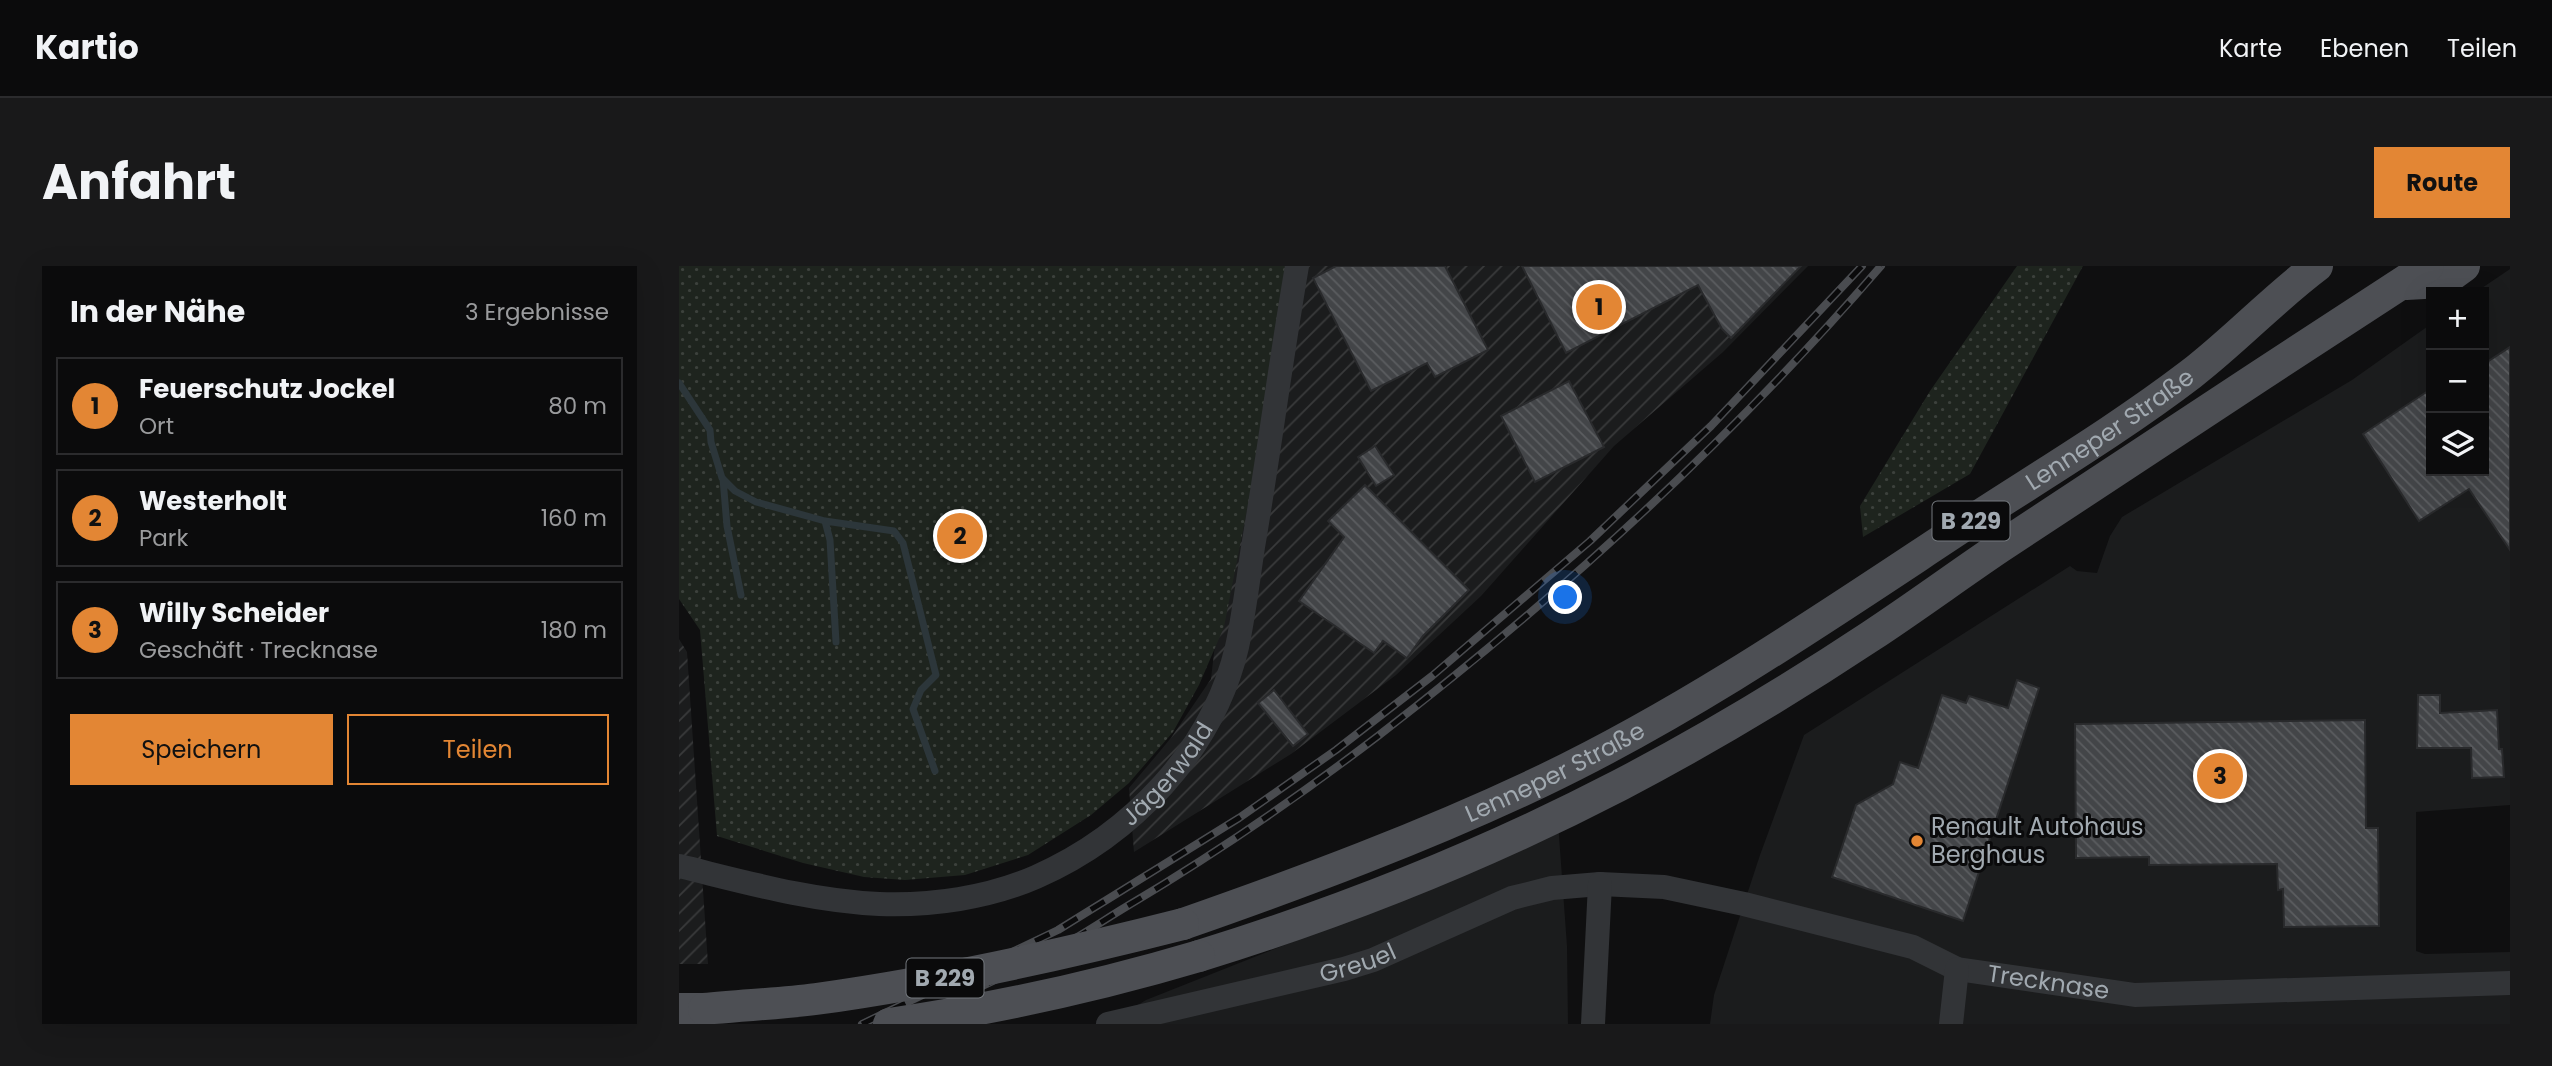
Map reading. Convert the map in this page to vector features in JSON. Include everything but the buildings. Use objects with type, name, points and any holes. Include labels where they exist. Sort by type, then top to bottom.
[{"type":"main road","name":"Lenneper Straße","points":[[691,1009],[814,999],[938,980],[1066,954],[1183,925],[1307,881],[1538,783],[1639,729],[1799,634],[2162,395],[2210,359],[2317,266]]},
{"type":"main road","name":"Lenneper Straße","points":[[888,1024],[1072,990],[1199,956],[1331,913],[1476,855],[1624,783],[1775,696],[1872,635],[2136,457],[2428,266]]},
{"type":"main road","points":[[2401,284],[2442,282],[2464,266]]},
{"type":"street","name":"Jägerwald","points":[[679,866],[825,900],[880,904],[937,903],[987,893],[1035,878],[1081,854],[1127,821],[1189,754],[1223,689],[1237,648],[1297,266]]},
{"type":"street","name":"Trecknase","points":[[1600,884],[1664,887],[1744,904],[1913,947],[1957,969],[2135,995],[2510,983]]},
{"type":"street","name":"Greuel","points":[[1108,1024],[1343,970],[1373,960],[1512,898],[1552,888],[1600,884]]},
{"type":"street","points":[[1593,1024],[1600,884]]},
{"type":"street","points":[[1951,1024],[1957,969]]},
{"type":"shaded area","points":[[679,266],[1289,266],[1254,474],[1224,627],[1199,685],[1173,732],[1129,783],[1091,815],[1028,855],[965,875],[905,880],[864,877],[803,863],[717,836],[700,630],[679,599]]},
{"type":"shaded area","points":[[1259,266],[1808,266],[1723,352],[1614,446],[1481,596],[1396,675],[1291,754],[1134,852],[1129,788],[1171,738],[1211,679]]},
{"type":"shaded area","points":[[2017,266],[2083,266],[1970,474],[1863,537],[1860,506],[1930,391]]},
{"type":"shaded area","points":[[2510,269],[2510,805],[2416,812],[2416,951],[2425,954],[2510,952],[2510,1024],[1710,1024],[1714,995],[1760,855],[1804,735],[2070,566],[2077,571],[2097,573],[2110,536],[2122,517],[2352,380],[2426,328],[2426,476],[2489,476],[2489,287],[2483,287]]},
{"type":"shaded area","points":[[679,639],[687,652],[708,964],[679,964]]},
{"type":"shaded area","points":[[1558,822],[1567,946],[1568,1024],[1106,1024],[1146,1000],[1443,882]]},
{"type":"waterway","points":[[679,383],[710,430],[722,478],[735,491],[756,502],[825,521],[894,531],[903,543],[936,675],[921,690],[913,709],[935,771]]},
{"type":"waterway","points":[[723,479],[727,526],[741,595]]},
{"type":"waterway","points":[[825,521],[830,540],[836,642]]},
{"type":"railway","points":[[862,1024],[1058,930],[1239,818],[1336,750],[1432,676],[1590,541],[1711,426],[1862,266]]},
{"type":"railway","points":[[901,1024],[1016,970],[1082,934],[1287,803],[1378,736],[1512,628],[1641,514],[1765,393],[1881,266]]},
{"type":"place","name":"Feuerschutz Jockel","points":[[1599,307]]},
{"type":"place","name":"Westerholt","points":[[960,536]]},
{"type":"place","name":"Willy Scheider","points":[[2220,776]]},
{"type":"place","name":"Renault Autohaus Berghaus","points":[[1917,841]]}]
